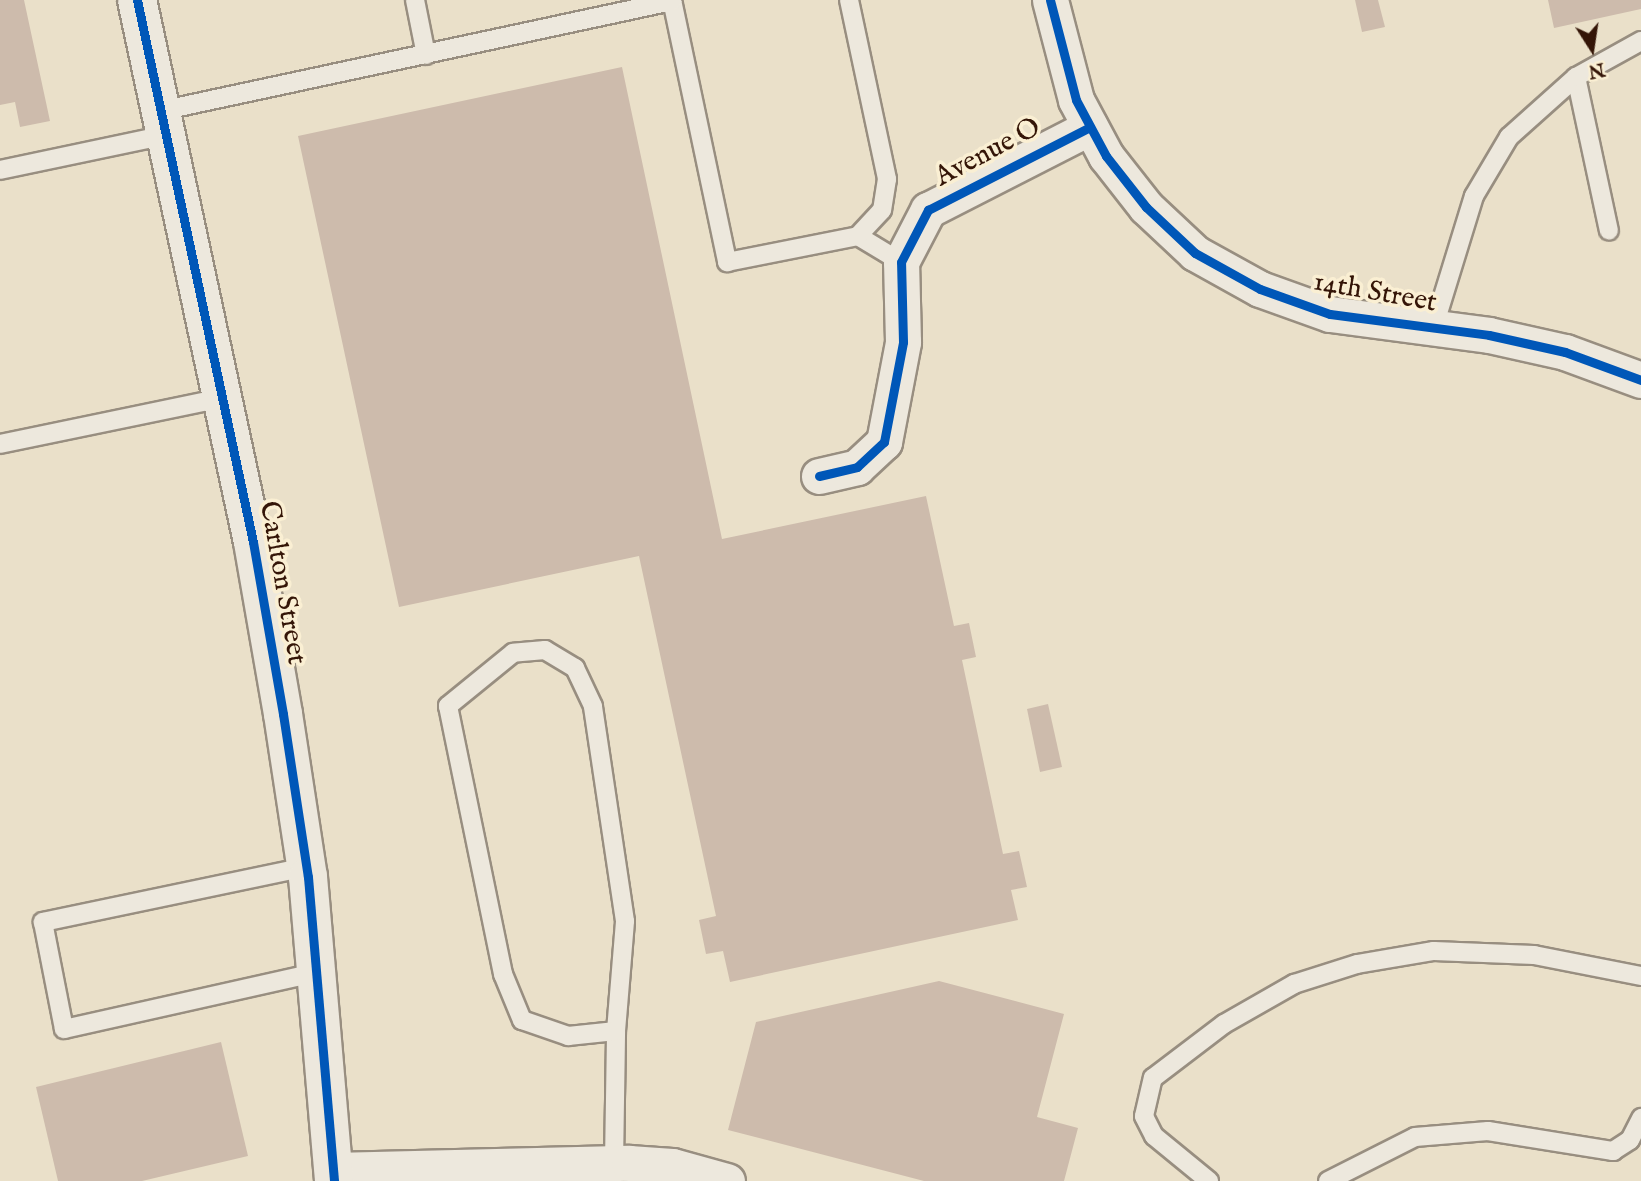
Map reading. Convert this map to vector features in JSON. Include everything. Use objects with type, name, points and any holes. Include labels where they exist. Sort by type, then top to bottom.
[{"type":"street","name":"Carlton Street","points":[[137,0],[253,542],[306,867],[318,972],[333,1176]]},
{"type":"street","name":"14th Street","points":[[1051,0],[1076,100],[1090,127],[1146,207],[1195,253],[1260,289],[1330,314],[1434,326],[1565,352],[1641,380]]},
{"type":"street","name":"Avenue O","points":[[819,476],[856,467],[884,442],[903,342],[901,262],[928,211],[1090,127]]},
{"type":"street","points":[[333,1176],[614,1163],[672,1166],[727,1181]]},
{"type":"lane","points":[[415,0],[426,55]]},
{"type":"lane","points":[[0,170],[163,123],[426,55],[672,0],[727,262],[858,236],[882,210],[887,179],[849,0]]},
{"type":"lane","points":[[1434,326],[1474,196],[1509,137],[1576,77],[1641,41]]},
{"type":"lane","points":[[1576,77],[1609,231]]},
{"type":"lane","points":[[858,236],[901,262]]},
{"type":"lane","points":[[0,444],[222,398]]},
{"type":"lane","points":[[614,1163],[615,1031],[625,921],[593,706],[575,668],[545,650],[513,653],[448,706],[503,974],[523,1020],[568,1036],[615,1031]]},
{"type":"lane","points":[[306,867],[43,922],[64,1029],[318,972]]},
{"type":"lane","points":[[1209,1181],[1154,1136],[1144,1116],[1153,1078],[1224,1024],[1294,984],[1357,964],[1434,951],[1534,955],[1641,976]]},
{"type":"lane","points":[[1328,1181],[1415,1137],[1488,1131],[1613,1151],[1630,1140],[1641,1118]]},
{"type":"building","points":[[0,0],[24,0],[50,121],[20,127],[15,102],[0,105]]},
{"type":"building","points":[[1355,0],[1378,0],[1385,27],[1362,32]]},
{"type":"building","points":[[1548,0],[1641,0],[1641,9],[1554,28]]},
{"type":"building","points":[[622,67],[722,539],[926,496],[954,626],[969,623],[976,657],[962,660],[1003,854],[1019,851],[1027,887],[1011,890],[1018,920],[730,982],[723,951],[706,954],[699,920],[716,916],[639,556],[399,607],[298,136]]},
{"type":"building","points":[[1048,704],[1062,767],[1040,772],[1027,709]]},
{"type":"building","points":[[939,981],[1064,1014],[1037,1117],[1078,1128],[1064,1181],[924,1181],[728,1130],[756,1022]]},
{"type":"building","points":[[221,1042],[248,1156],[142,1181],[58,1181],[36,1087]]},
{"type":"cycle path","points":[[137,0],[253,542],[283,714],[308,877],[334,1181]]},
{"type":"cycle path","points":[[1050,0],[1076,100],[1106,156],[1146,207],[1195,253],[1260,289],[1330,314],[1489,335],[1565,352],[1641,380]]},
{"type":"cycle path","points":[[819,476],[857,467],[884,442],[903,342],[901,262],[928,210],[1090,127]]}]
